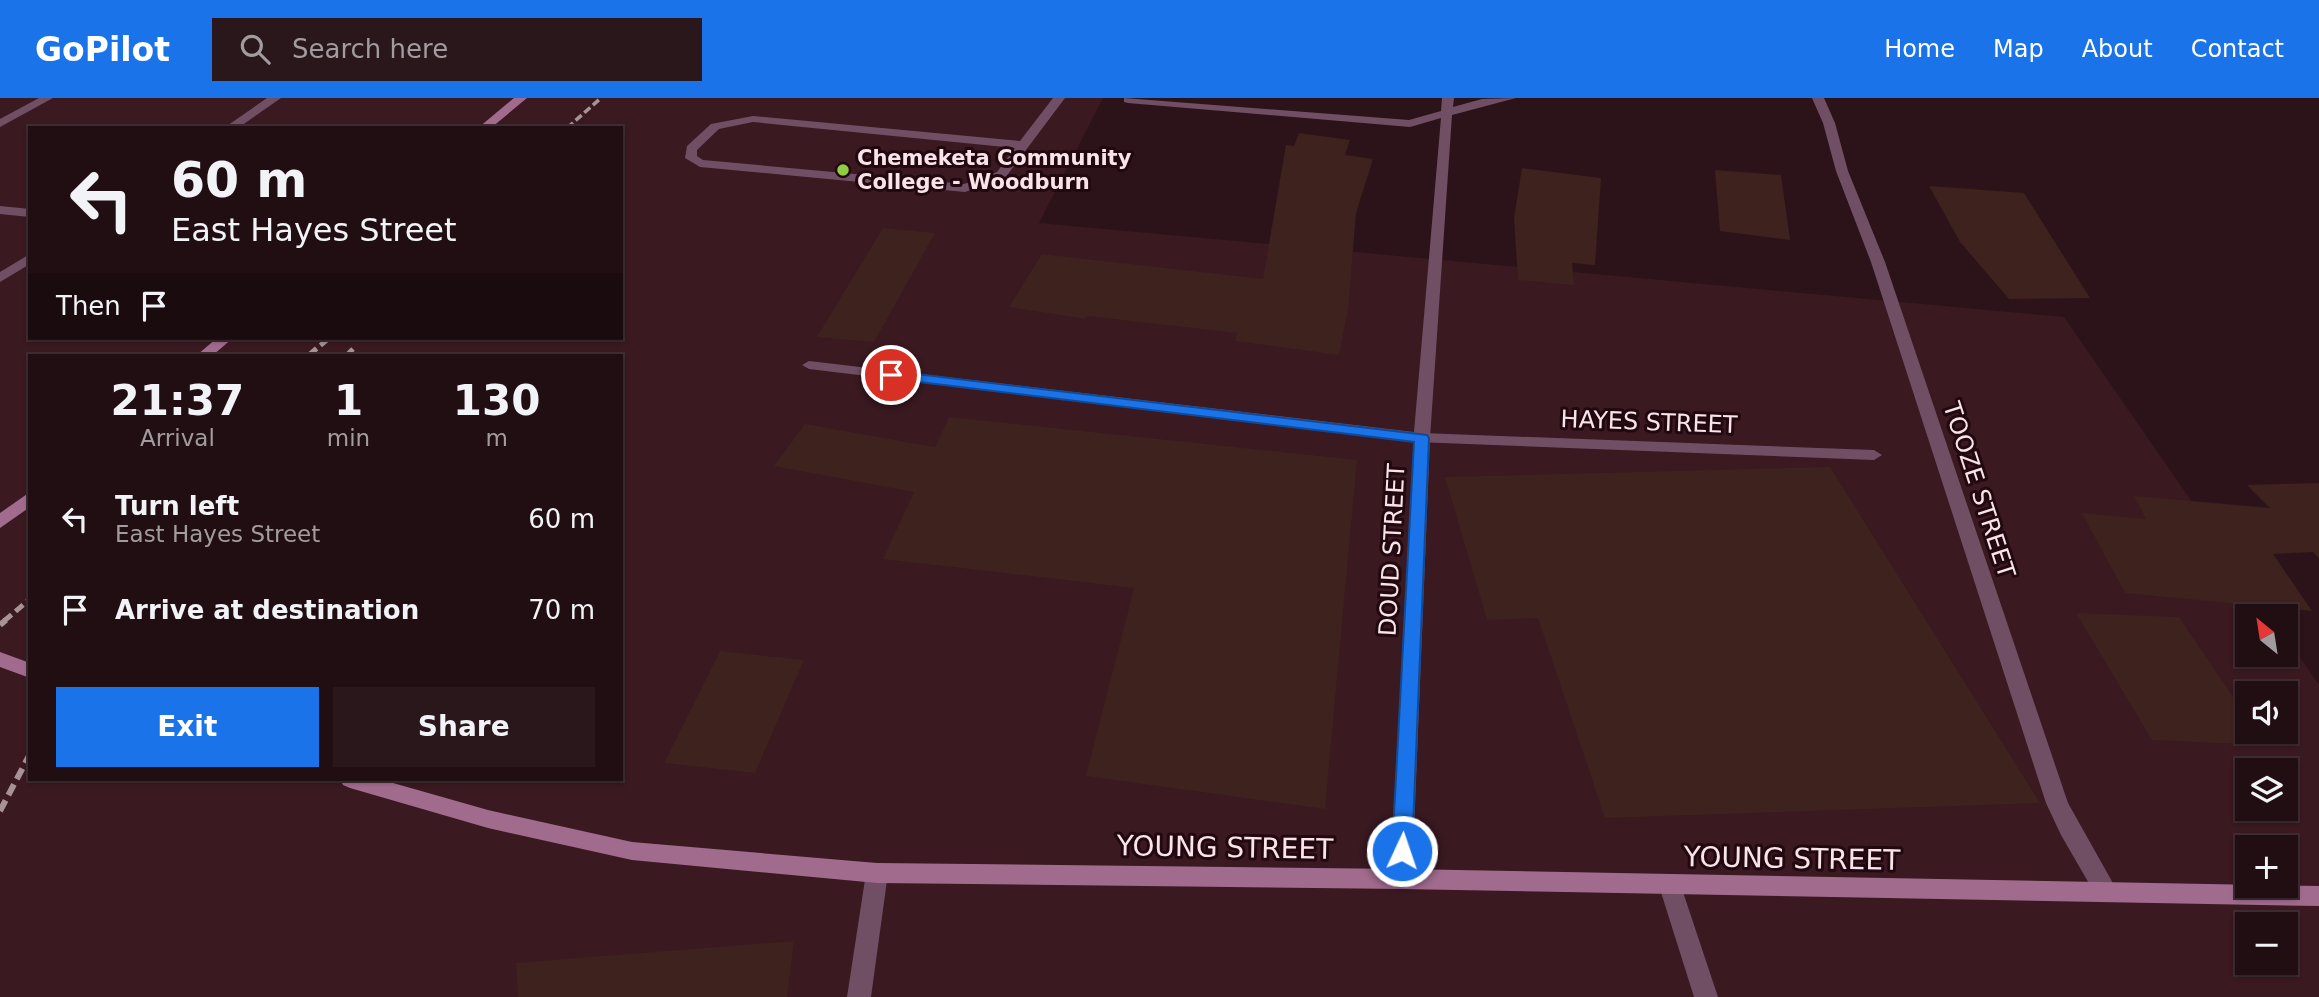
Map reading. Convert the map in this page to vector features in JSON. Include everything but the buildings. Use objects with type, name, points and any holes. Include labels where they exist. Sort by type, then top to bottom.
[{"type":"main road","points":[[486,126],[521,98]]},
{"type":"main road","points":[[205,354],[223,340]]},
{"type":"main road","points":[[0,522],[28,500]]},
{"type":"main road","points":[[0,659],[28,670]]},
{"type":"main road","name":"YOUNG STREET","points":[[357,781],[488,819],[632,851],[877,873],[1401,879],[2319,896]]},
{"type":"street","points":[[0,124],[47,98]]},
{"type":"street","points":[[233,126],[275,98]]},
{"type":"street","points":[[1023,145],[753,119],[715,126],[691,149],[691,158],[700,163],[965,188],[1001,176],[1059,98]]},
{"type":"street","points":[[1128,100],[1410,124],[1447,106],[1510,98]]},
{"type":"street","name":"TOOZE STREET","points":[[1818,98],[1829,123],[1842,171],[1878,262],[2057,803],[2106,892]]},
{"type":"street","name":"DOUD STREET","points":[[1401,879],[1422,438],[1447,106]]},
{"type":"street","points":[[0,210],[28,214]]},
{"type":"street","points":[[0,278],[28,259]]},
{"type":"street","name":"HAYES STREET","points":[[809,365],[1379,435],[1874,455]]},
{"type":"street","points":[[859,997],[877,873]]},
{"type":"street","points":[[1670,886],[1706,997]]},
{"type":"shaded area","points":[[0,98],[1103,98],[1039,223],[2064,317],[2263,604],[2235,604],[2235,667],[2298,667],[2298,654],[2319,685],[2319,997],[0,997]]},
{"type":"railway","points":[[569,126],[601,98]]},
{"type":"railway","points":[[310,354],[327,340]]},
{"type":"railway","points":[[348,354],[353,349]]},
{"type":"railway","points":[[4,621],[28,601]]},
{"type":"railway","points":[[0,625],[6,620]]},
{"type":"railway","points":[[0,811],[28,758]]},
{"type":"place","name":"Chemeketa Community College - Woodburn","points":[[843,170]]},
{"type":"route","points":[[891,375],[1422,438],[1402,851]]}]
